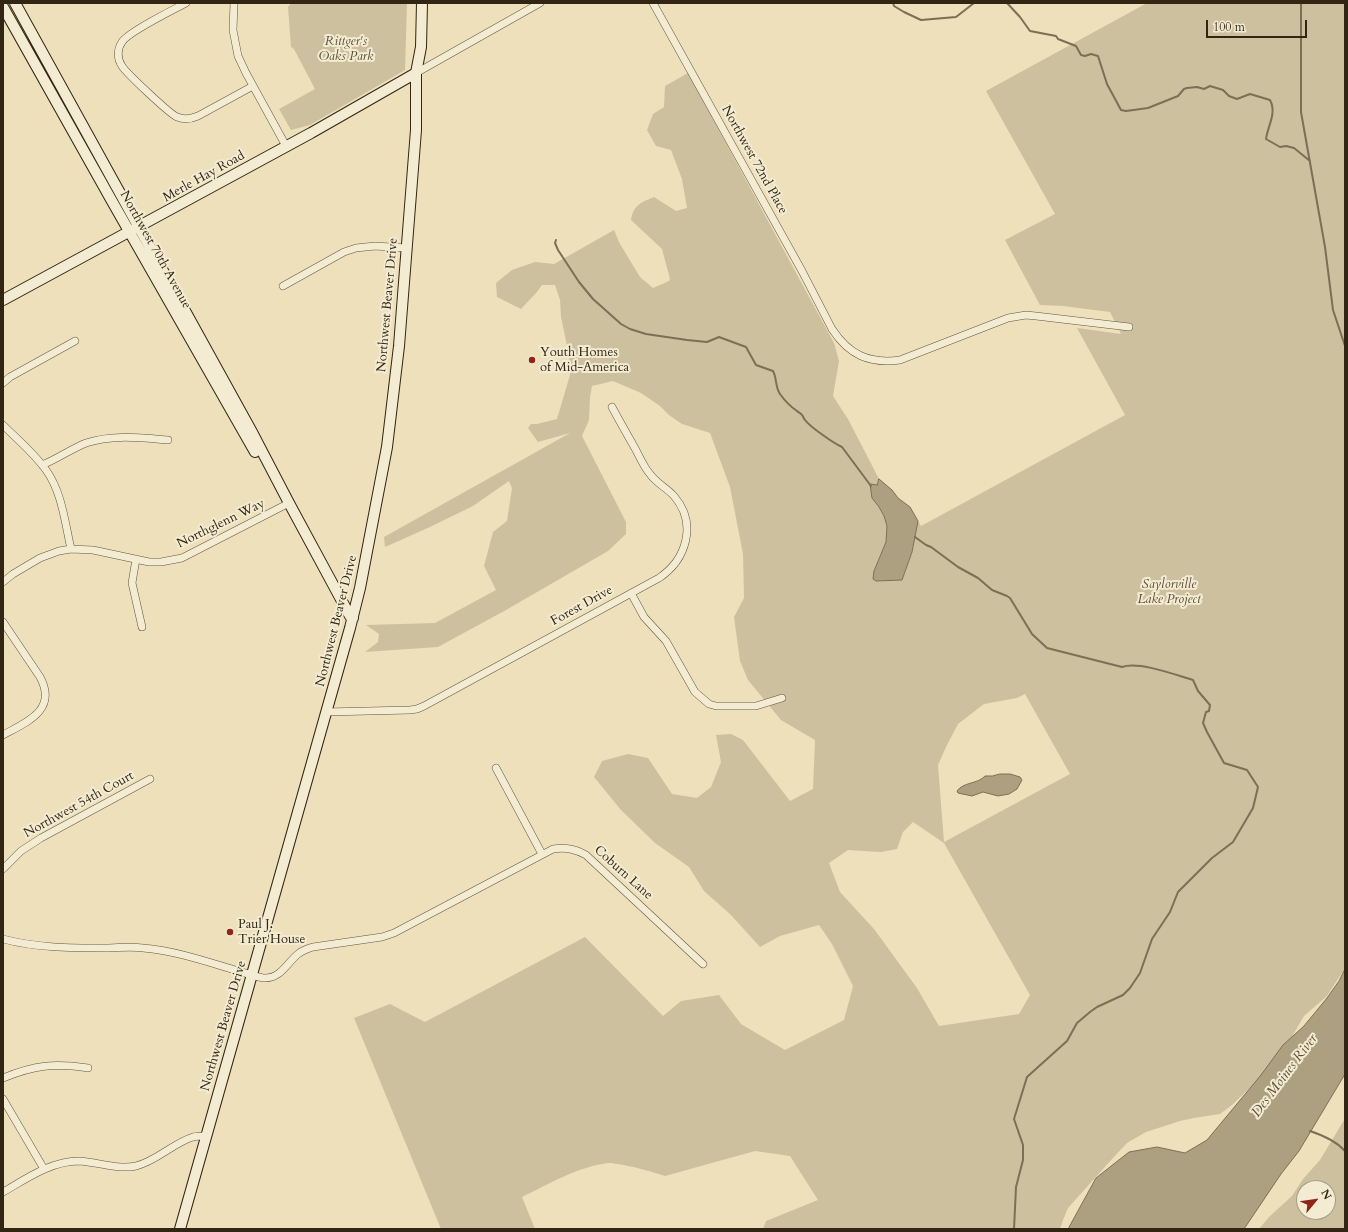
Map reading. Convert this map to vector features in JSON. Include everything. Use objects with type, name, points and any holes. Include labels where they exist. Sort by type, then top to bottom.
[{"type":"main road","name":"Northwest 70th Avenue","points":[[15,3],[140,227],[350,616],[353,618]]},
{"type":"main road","name":"Northwest Beaver Drive","points":[[180,1229],[353,618],[370,544],[387,452],[399,346],[416,130],[416,73],[421,47],[422,3]]},
{"type":"main road","name":"Northwest 70th Avenue","points":[[3,7],[63,116],[103,183],[129,233],[276,487],[289,503]]},
{"type":"main road","name":"Merle Hay Road","points":[[3,300],[140,227],[416,73]]},
{"type":"street","points":[[186,3],[125,38],[119,48],[118,55],[119,61],[126,71],[172,113],[182,119],[198,116],[253,86]]},
{"type":"street","points":[[234,3],[233,17],[235,43],[244,69],[286,146]]},
{"type":"street","points":[[416,73],[540,3]]},
{"type":"street","name":"Northwest 72nd Place","points":[[653,3],[832,328],[846,347],[857,354],[875,361],[887,362],[912,356],[1008,318],[1036,316],[1129,327]]},
{"type":"street","points":[[283,286],[344,252],[356,248],[375,246],[406,248]]},
{"type":"street","points":[[3,383],[10,377],[75,341]]},
{"type":"street","name":"Forest Drive","points":[[326,712],[417,709],[659,578],[674,566],[685,545],[687,532],[684,513],[675,497],[657,482],[645,467],[612,408]]},
{"type":"street","points":[[3,425],[42,465],[52,479],[56,488],[71,549]]},
{"type":"street","points":[[42,465],[88,442],[103,439],[119,438],[168,440]]},
{"type":"street","name":"Northglenn Way","points":[[3,582],[44,556],[71,549],[93,550],[136,559],[161,562],[182,558],[289,503]]},
{"type":"street","points":[[136,559],[132,583],[142,627]]},
{"type":"street","points":[[631,593],[644,617],[666,641],[695,692],[709,704],[716,706],[756,706],[782,698]]},
{"type":"street","points":[[3,622],[40,676],[45,690],[43,704],[36,716],[3,735]]},
{"type":"street","points":[[496,768],[542,854]]},
{"type":"street","name":"Northwest 54th Court","points":[[3,869],[21,851],[41,838],[150,779]]},
{"type":"street","name":"Coburn Lane","points":[[3,939],[44,947],[126,947],[173,952],[265,978],[276,976],[299,953],[313,947],[394,934],[553,848],[560,848],[574,849],[586,855],[703,964]]},
{"type":"street","points":[[3,1078],[41,1066],[70,1065],[88,1068]]},
{"type":"street","points":[[3,1099],[44,1169]]},
{"type":"street","points":[[3,1192],[44,1169],[61,1163],[78,1161],[124,1167],[135,1166],[146,1163],[194,1136],[206,1136]]},
{"type":"green space","name":"Rittger's Oaks Park","points":[[291,3],[407,3],[405,70],[310,125],[291,130],[279,109],[315,89],[294,49],[291,47],[288,7]]},
{"type":"green space","name":"Saylorville Lake Project","points":[[1147,3],[1345,3],[1345,968],[1327,996],[1304,1016],[1283,1052],[1268,1070],[1232,1105],[1220,1114],[1180,1121],[1146,1132],[1127,1143],[1068,1208],[1060,1229],[763,1229],[766,1221],[818,1200],[790,1156],[755,1151],[665,1176],[619,1164],[608,1163],[597,1165],[574,1172],[522,1197],[535,1229],[441,1229],[354,1018],[390,1004],[425,1022],[585,937],[663,1016],[681,1001],[719,995],[741,1024],[785,1050],[844,1020],[853,986],[832,944],[819,925],[780,936],[760,947],[731,915],[704,891],[689,867],[655,843],[621,810],[594,777],[602,761],[628,754],[648,758],[672,794],[697,798],[711,787],[721,762],[716,735],[731,734],[743,740],[790,801],[813,789],[815,740],[781,720],[748,680],[740,661],[734,617],[744,598],[743,554],[730,487],[710,433],[682,424],[641,393],[613,381],[592,386],[589,420],[582,436],[626,522],[626,534],[608,551],[506,610],[438,647],[365,652],[378,642],[379,634],[366,625],[435,623],[496,590],[484,566],[493,532],[507,521],[512,488],[509,481],[473,506],[385,547],[384,537],[570,433],[538,442],[528,428],[531,424],[557,419],[570,375],[569,355],[561,317],[560,300],[555,285],[542,285],[521,309],[497,297],[496,283],[512,270],[535,262],[554,264],[614,230],[620,244],[640,277],[653,288],[669,281],[670,279],[662,249],[631,220],[636,207],[654,197],[676,211],[687,208],[682,179],[671,150],[656,146],[647,130],[653,114],[664,107],[665,86],[688,73],[834,343],[839,361],[833,396],[848,419],[879,479],[877,485],[870,484],[872,498],[884,516],[887,526],[886,542],[874,571],[876,581],[902,580],[912,552],[918,521],[921,526],[1125,415],[1077,328],[1121,334],[1110,312],[1063,306],[1040,305],[1005,240],[1055,214],[986,91]],"holes":[[[1025,694],[1070,774],[944,842],[938,765],[958,724],[984,704],[1017,698]],[[913,822],[944,843],[1030,995],[1019,1014],[939,1026],[917,988],[874,929],[840,892],[829,863],[848,850],[881,852],[897,849],[903,832]]]},
{"type":"green space","points":[[1345,1116],[1345,1229],[1259,1229],[1269,1217],[1292,1196],[1296,1190],[1296,1220],[1336,1220],[1336,1180],[1302,1180],[1320,1160]]},
{"type":"water","points":[[879,479],[892,490],[898,498],[910,507],[918,521],[912,552],[902,580],[876,581],[873,579],[874,571],[886,542],[887,526],[884,516],[872,498],[870,484],[877,485]]},
{"type":"water","points":[[1010,774],[1020,777],[1022,780],[1017,789],[1009,794],[998,796],[983,792],[972,796],[958,793],[957,791],[963,786],[982,779],[985,776]]},
{"type":"water","name":"Des Moines River","points":[[1345,969],[1345,1074],[1299,1151],[1281,1174],[1244,1229],[1068,1229],[1096,1178],[1129,1152],[1157,1147],[1185,1153],[1207,1140],[1261,1075],[1283,1045],[1304,1026],[1327,998],[1339,981]]},
{"type":"waterway","points":[[893,3],[894,6],[921,20],[956,17],[974,3]]},
{"type":"waterway","points":[[1007,3],[1030,31],[1056,36],[1058,39],[1076,46],[1081,55],[1085,56],[1091,54],[1098,56],[1107,84],[1121,110],[1126,111],[1148,108],[1178,96],[1184,89],[1187,88],[1197,87],[1204,89],[1210,86],[1223,90],[1229,96],[1237,99],[1250,94],[1270,100],[1272,105],[1273,110],[1266,139],[1280,147],[1286,146],[1294,148],[1310,161]]},
{"type":"waterway","points":[[1301,3],[1301,112],[1325,247],[1333,310],[1345,346]]},
{"type":"waterway","points":[[556,240],[555,243],[558,250],[579,282],[593,299],[621,324],[630,329],[646,334],[707,342],[719,337],[746,347],[756,365],[773,371],[778,391],[782,397],[801,414],[812,427],[842,447],[871,486]]},
{"type":"waterway","points":[[915,537],[958,567],[978,578],[992,590],[1010,598],[1032,634],[1047,648],[1122,667],[1147,667],[1193,680],[1198,691],[1210,705],[1209,711],[1206,712],[1203,723],[1224,763],[1247,770],[1258,787],[1253,808],[1233,842],[1212,858],[1178,892],[1170,912],[1152,939],[1140,973],[1130,988],[1123,995],[1097,1007],[1077,1023],[1067,1041],[1027,1077],[1014,1119],[1023,1145],[1023,1160],[1016,1187],[1014,1229]]},
{"type":"waterway","points":[[1310,1131],[1329,1139],[1345,1151]]},
{"type":"place","name":"Youth Homes of Mid-America","points":[[532,360]]},
{"type":"place","name":"Paul J. Trier House","points":[[230,932]]}]
